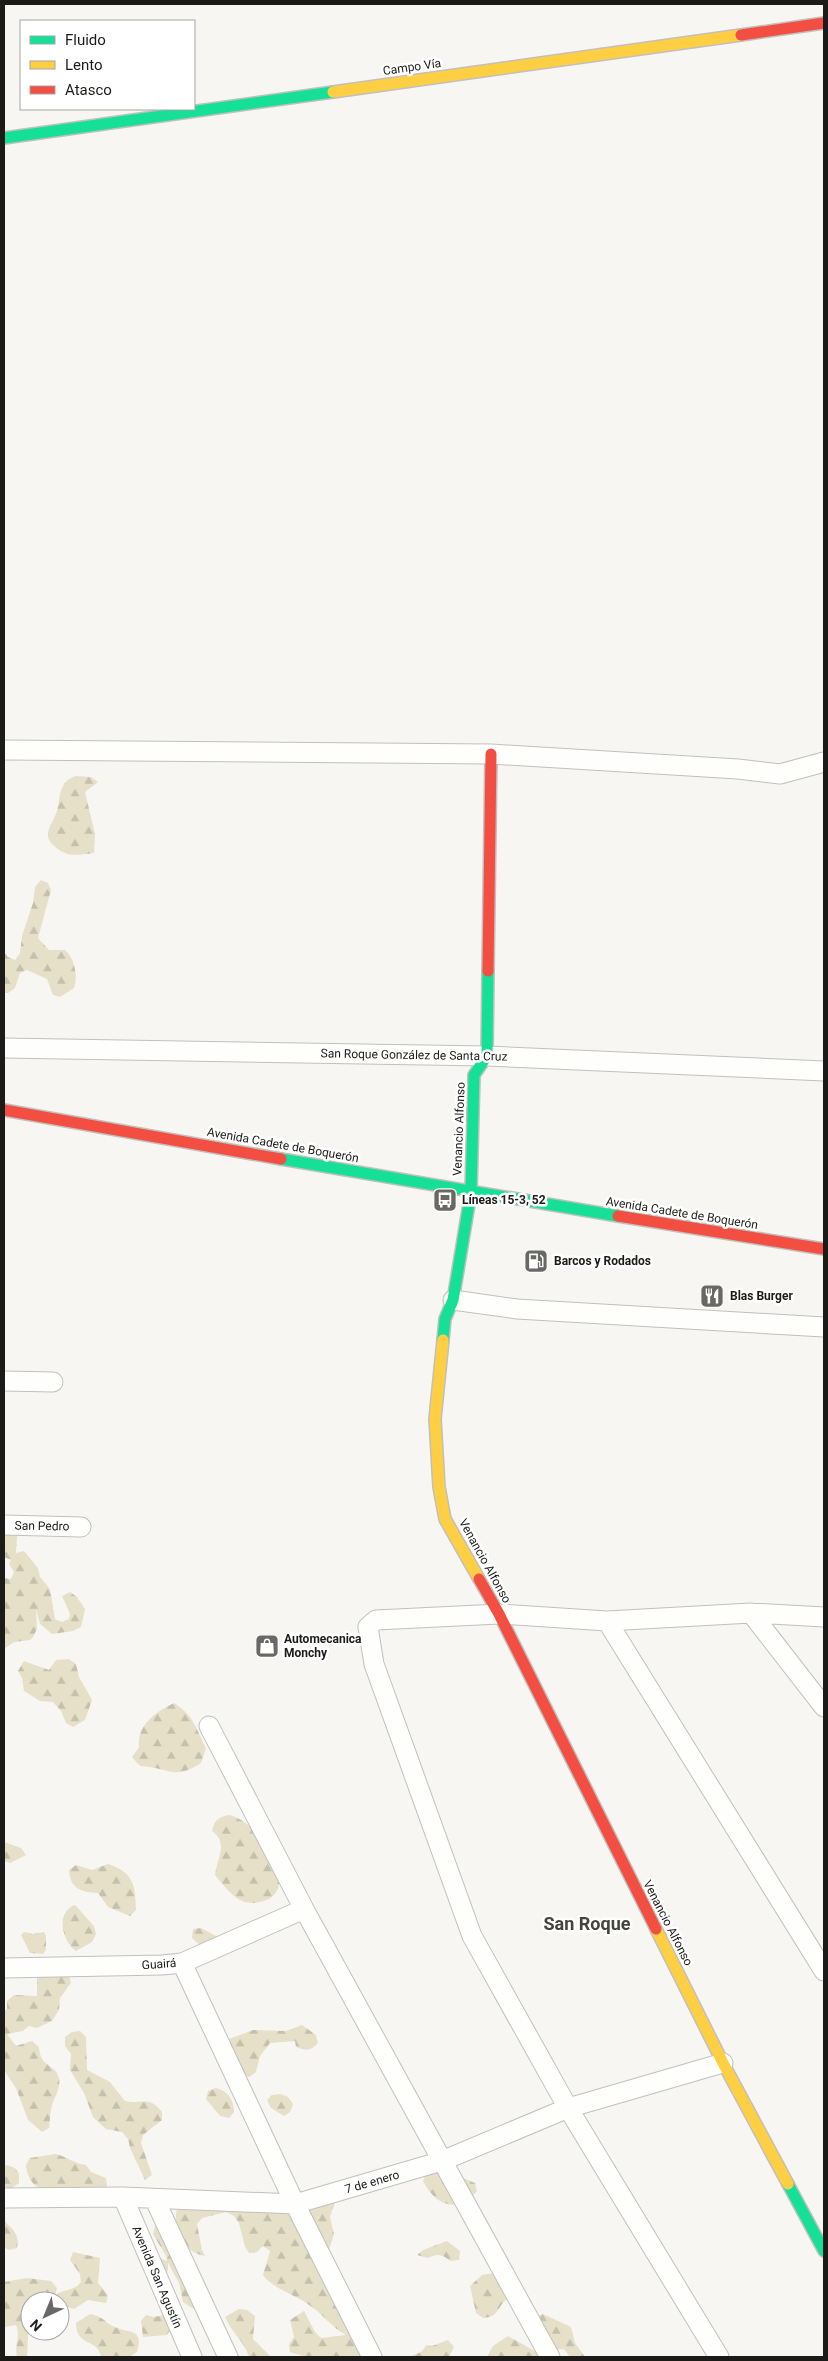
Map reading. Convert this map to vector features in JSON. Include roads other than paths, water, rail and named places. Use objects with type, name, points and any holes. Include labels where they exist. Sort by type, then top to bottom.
[{"type":"street","name":"Campo Vía","points":[[4,138],[824,23]]},
{"type":"street","points":[[4,750],[492,754],[738,769],[780,774],[824,762]]},
{"type":"street","points":[[487,1056],[492,754]]},
{"type":"street","points":[[786,773],[824,772]]},
{"type":"street","name":"San Roque González de Santa Cruz","points":[[4,1048],[487,1056],[824,1071]]},
{"type":"street","name":"Venancio Alfonso","points":[[487,1056],[474,1075],[471,1192],[453,1300],[446,1319],[435,1419],[439,1487],[445,1519],[499,1614],[723,2063],[824,2252]]},
{"type":"street","name":"Avenida Cadete de Boquerón","points":[[4,1110],[471,1192],[824,1249]]},
{"type":"street","points":[[453,1300],[517,1309],[824,1327]]},
{"type":"street","points":[[4,1381],[53,1382]]},
{"type":"street","name":"San Pedro","points":[[4,1525],[80,1527]]},
{"type":"street","points":[[751,1613],[824,1707]]},
{"type":"street","points":[[719,2357],[568,2108],[472,1936],[374,1664],[368,1627],[376,1620],[499,1614],[607,1621],[751,1613],[824,1617]]},
{"type":"street","points":[[607,1621],[824,1971]]},
{"type":"street","points":[[209,1726],[304,1909],[550,2357]]},
{"type":"street","name":"Guairá","points":[[4,1968],[182,1963],[304,1909]]},
{"type":"street","points":[[182,1963],[294,2204],[372,2357]]},
{"type":"street","name":"7 de enero","points":[[4,2198],[123,2198],[294,2204],[442,2161],[568,2108],[723,2063]]},
{"type":"street","name":"Avenida San Agustín","points":[[123,2198],[192,2357]]},
{"type":"street","points":[[155,2200],[228,2357]]},
{"type":"place","name":"Líneas 15-3, 52","points":[[445,1200]]},
{"type":"place","name":"Barcos y Rodados","points":[[536,1261]]},
{"type":"place","name":"Blas Burger","points":[[712,1296]]},
{"type":"place","name":"Automecanica Monchy","points":[[267,1646]]},
{"type":"district","name":"San Roque","points":[[587,1923]]}]
